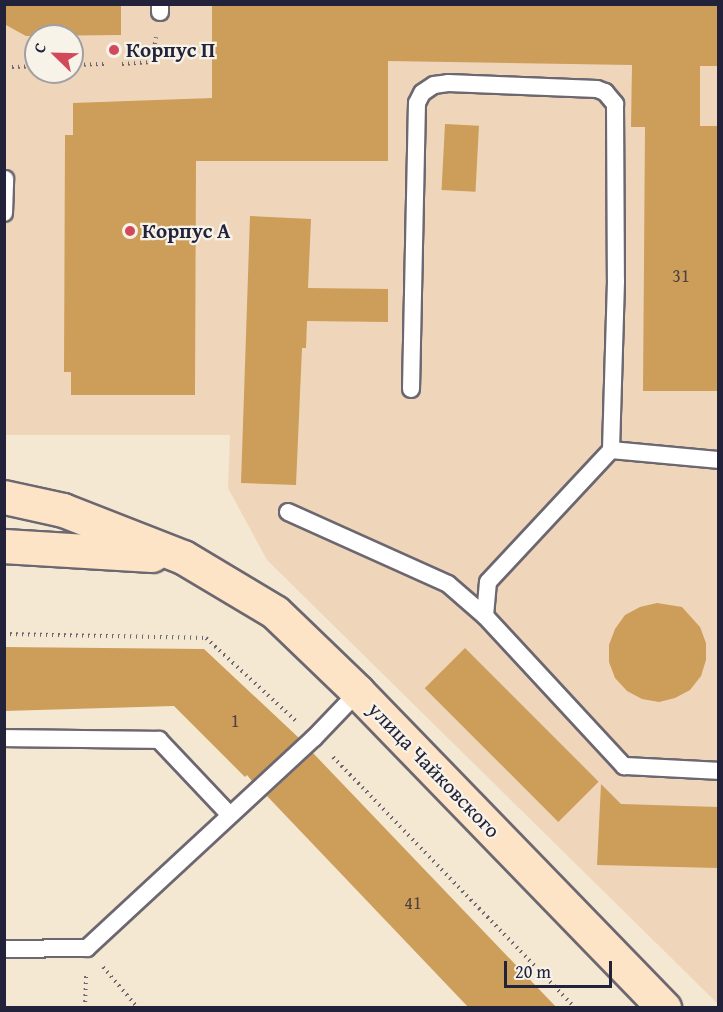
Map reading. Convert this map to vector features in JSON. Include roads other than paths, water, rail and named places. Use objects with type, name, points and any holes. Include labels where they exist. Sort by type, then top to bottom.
[{"type":"main road","name":"улица Чайковского","points":[[4,497],[63,510],[183,557],[275,612],[358,692],[664,1008]]},
{"type":"main road","name":"улица Чайковского","points":[[4,546],[183,557]]},
{"type":"lane","points":[[411,389],[417,103],[422,93],[434,85],[448,83],[597,89],[604,92],[615,104],[616,281],[611,450],[488,582],[485,615]]},
{"type":"lane","points":[[4,213],[5,179]]},
{"type":"lane","points":[[611,450],[718,460]]},
{"type":"lane","points":[[288,512],[448,584],[485,615],[624,766],[718,771]]},
{"type":"lane","points":[[4,949],[87,948],[314,738],[358,692]]},
{"type":"lane","points":[[4,738],[159,740],[230,815]]},
{"type":"place","name":"Корпус П","points":[[114,50]]},
{"type":"place","name":"Корпус А","points":[[130,231]]}]
